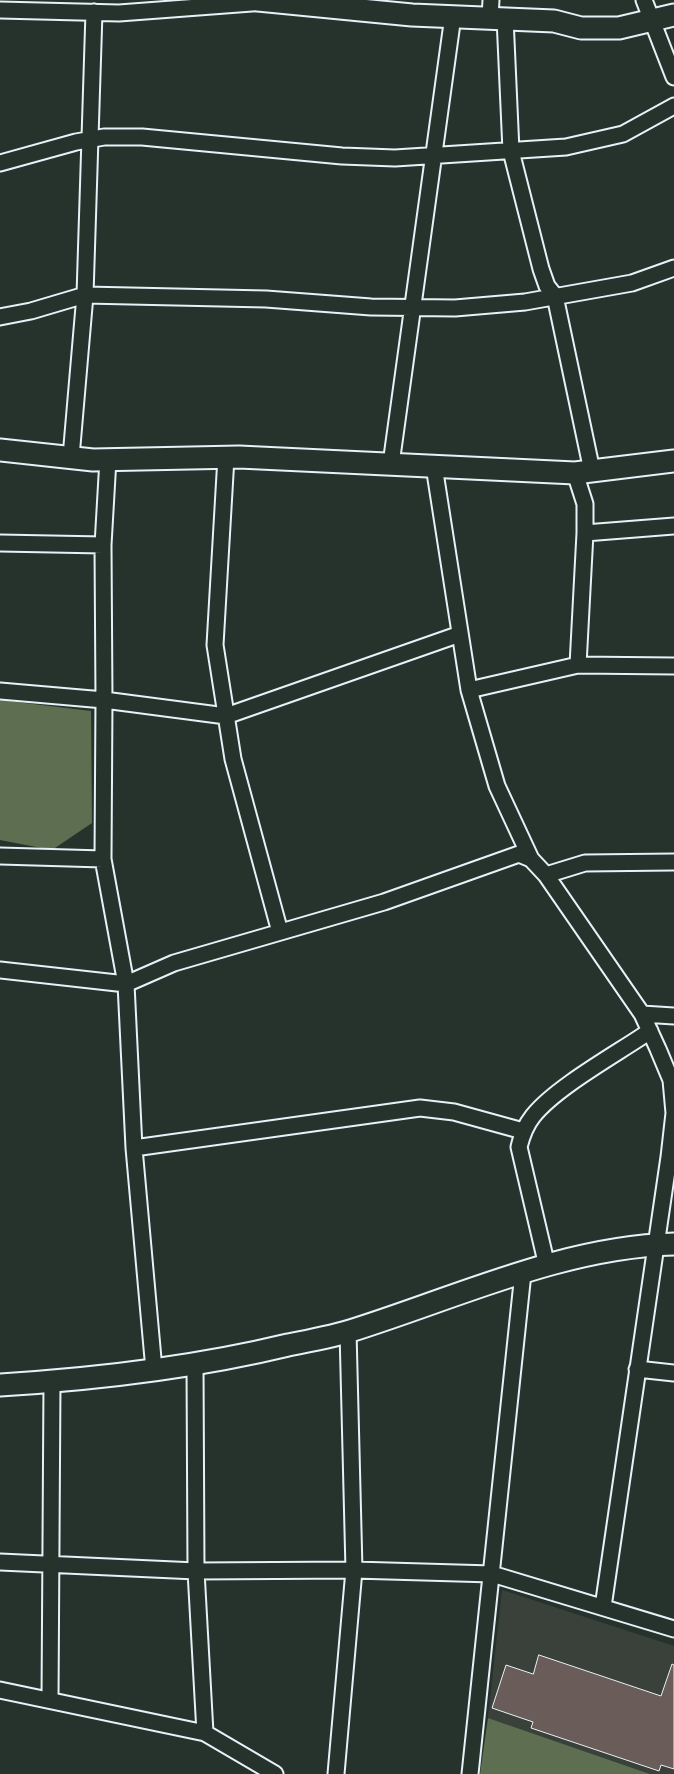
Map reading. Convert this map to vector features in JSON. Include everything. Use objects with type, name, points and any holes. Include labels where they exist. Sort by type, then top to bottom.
[{"type":"street","points":[[644,0],[674,77]]},
{"type":"street","points":[[0,10],[94,12],[121,6],[262,1],[412,15],[453,16],[495,12],[554,21],[581,28],[619,28],[674,15]]},
{"type":"street","points":[[71,457],[85,296],[94,12]]},
{"type":"street","points":[[495,12],[511,151],[547,286],[555,296],[584,472],[585,533],[578,665]]},
{"type":"street","points":[[391,464],[453,16]]},
{"type":"street","points":[[0,163],[104,136],[142,137],[342,156],[434,157],[566,147],[623,134],[674,106]]},
{"type":"street","points":[[0,317],[31,311],[85,296],[257,299],[371,307],[455,308],[525,302],[632,283],[674,268]]},
{"type":"street","points":[[0,450],[108,459],[226,457],[584,472],[674,461]]},
{"type":"street","points":[[226,457],[215,645],[233,759],[280,932]]},
{"type":"street","points":[[108,459],[103,545],[103,859],[126,984],[134,1148],[154,1370]]},
{"type":"street","points":[[434,466],[469,690],[497,786],[531,859],[546,876],[642,1014],[671,1080],[674,1113],[664,1244],[637,1369],[603,1607]]},
{"type":"street","points":[[585,533],[674,526]]},
{"type":"street","points":[[0,543],[103,545]]},
{"type":"street","points":[[0,691],[104,700],[226,716],[460,634]]},
{"type":"street","points":[[469,690],[578,665],[674,666]]},
{"type":"street","points":[[0,970],[126,984],[174,963],[384,902],[519,854],[531,859]]},
{"type":"street","points":[[0,856],[103,859]]},
{"type":"street","points":[[546,876],[586,863],[674,862]]},
{"type":"street","points":[[642,1014],[674,1016]]},
{"type":"street","points":[[547,1266],[519,1148],[523,1131],[534,1115],[559,1093],[650,1032]]},
{"type":"street","points":[[134,1148],[420,1108],[454,1112],[523,1131]]},
{"type":"street","points":[[0,1385],[52,1382],[230,1359],[348,1331],[523,1273],[594,1253],[664,1244]]},
{"type":"street","points":[[470,1774],[523,1273]]},
{"type":"street","points":[[336,1774],[354,1570],[348,1331]]},
{"type":"street","points":[[194,1364],[196,1571],[205,1733]]},
{"type":"street","points":[[637,1369],[674,1373]]},
{"type":"street","points":[[50,1700],[53,1563],[52,1382]]},
{"type":"street","points":[[0,1562],[196,1571],[354,1570],[492,1574],[674,1629]]},
{"type":"street","points":[[0,1690],[205,1733],[275,1774]]},
{"type":"shaded area","points":[[502,1590],[674,1646],[674,1774],[650,1774],[488,1718]]},
{"type":"green space","points":[[0,700],[91,711],[92,823],[52,850],[0,840]]},
{"type":"green space","points":[[488,1718],[650,1774],[480,1774]]},
{"type":"building","points":[[539,1655],[661,1696],[672,1664],[674,1665],[674,1769],[661,1765],[659,1771],[531,1728],[533,1722],[492,1708],[506,1665],[533,1674]]}]
